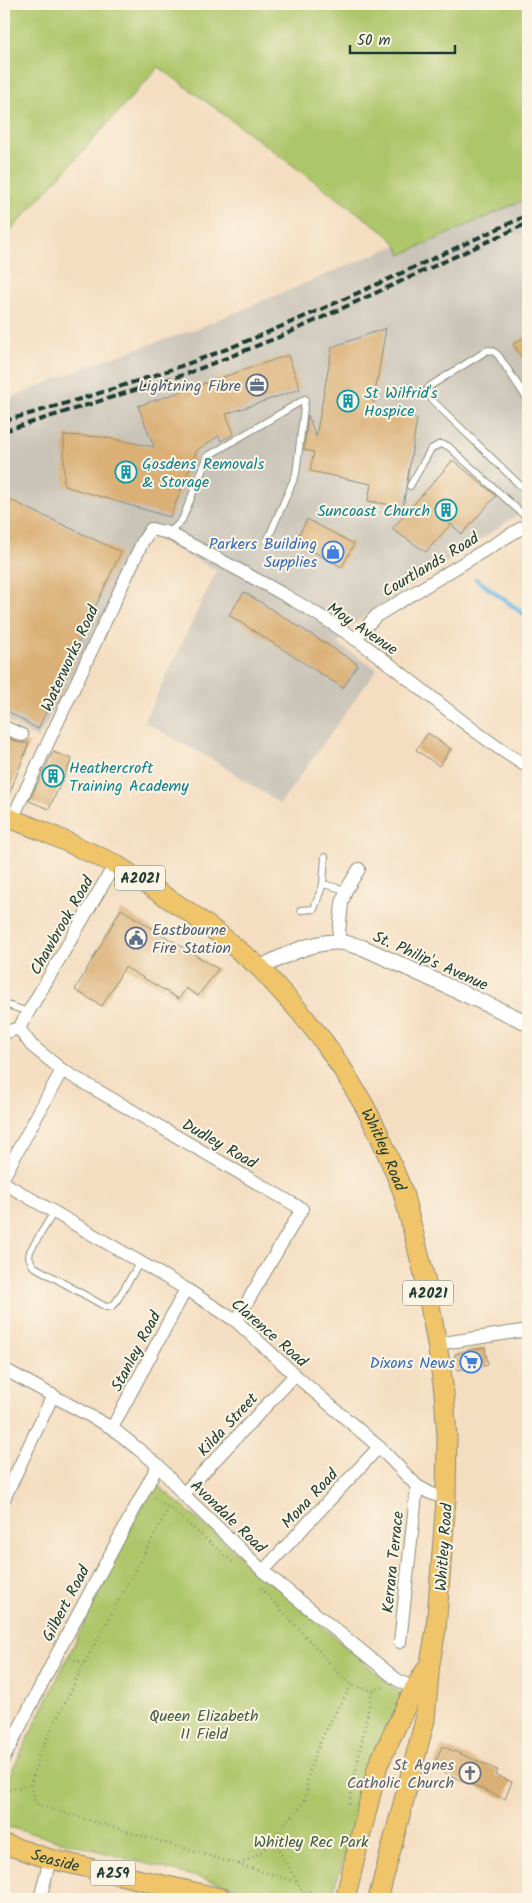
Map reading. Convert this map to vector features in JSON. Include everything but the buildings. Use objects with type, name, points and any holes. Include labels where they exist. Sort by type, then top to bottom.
[{"type":"main road","name":"Whitley Road","points":[[8,817],[115,864],[167,896],[219,934],[260,968],[277,985],[324,1042],[364,1104],[392,1164],[408,1211],[425,1278],[438,1344],[447,1436],[446,1499],[436,1630],[430,1663],[421,1692],[378,1765],[345,1899]]},
{"type":"main road","name":"Whitley Road","points":[[378,1899],[425,1720],[421,1692]]},
{"type":"main road","name":"Seaside","points":[[4,1844],[50,1859],[194,1895],[224,1899]]},
{"type":"street","name":"Courtlands Road","points":[[355,639],[376,616],[528,524]]},
{"type":"street","name":"Waterworks Road","points":[[8,817],[143,541],[151,529],[169,533]]},
{"type":"street","name":"Moy Avenue","points":[[169,533],[271,589],[355,639],[486,740],[528,767]]},
{"type":"street","points":[[4,727],[22,735]]},
{"type":"street","name":"Chawbrook Road","points":[[19,1028],[115,864]]},
{"type":"street","points":[[338,942],[342,902],[346,890],[359,869]]},
{"type":"street","name":"St. Philip's Avenue","points":[[260,968],[301,949],[338,942],[364,948],[528,1023]]},
{"type":"street","points":[[4,1033],[19,1028]]},
{"type":"street","name":"Dudley Road","points":[[19,1028],[31,1045],[62,1070],[302,1209],[236,1321]]},
{"type":"street","points":[[4,1176],[62,1070]]},
{"type":"street","name":"Clarence Road","points":[[4,1183],[186,1289],[236,1321],[295,1375],[379,1447],[418,1486],[446,1499]]},
{"type":"street","name":"Stanley Road","points":[[112,1428],[186,1289]]},
{"type":"street","points":[[438,1344],[528,1330]]},
{"type":"street","name":"Avondale Road","points":[[4,1369],[112,1428],[158,1465],[259,1576],[396,1679],[421,1692]]},
{"type":"street","name":"Kilda Street","points":[[183,1494],[295,1375]]},
{"type":"street","points":[[4,1498],[53,1395]]},
{"type":"street","name":"Mona Road","points":[[259,1576],[379,1447]]},
{"type":"street","name":"Gilbert Road","points":[[4,1758],[58,1652],[158,1465]]},
{"type":"street","name":"Kerrara Terrace","points":[[400,1642],[418,1486]]},
{"type":"street","points":[[40,1899],[50,1859]]},
{"type":"lane","points":[[528,400],[498,355],[488,350],[430,386],[427,390],[432,400],[528,493]]},
{"type":"lane","points":[[169,533],[182,520],[208,456],[305,400],[296,474],[267,541]]},
{"type":"lane","points":[[410,486],[431,449],[440,444],[448,446],[528,519]]},
{"type":"lane","points":[[301,910],[314,909],[324,884],[325,857]]},
{"type":"lane","points":[[324,884],[346,890]]},
{"type":"lane","points":[[4,1004],[29,1012]]},
{"type":"lane","points":[[54,1212],[30,1251],[29,1258],[33,1266],[106,1307],[112,1306],[116,1302],[140,1262]]},
{"type":"path","points":[[144,1492],[169,1508],[240,1569]]},
{"type":"path","points":[[169,1508],[84,1664],[39,1755],[32,1785],[35,1802],[38,1805],[297,1882]]},
{"type":"path","points":[[259,1576],[338,1672],[352,1685],[372,1691],[384,1687],[396,1679]]},
{"type":"path","points":[[238,1864],[248,1860],[271,1843],[276,1838],[282,1824],[304,1802],[308,1777],[317,1752],[336,1709],[352,1685]]},
{"type":"path","points":[[349,1804],[372,1691]]},
{"type":"path","points":[[4,1791],[32,1785]]},
{"type":"path","points":[[305,1799],[308,1803]]},
{"type":"path","points":[[276,1838],[279,1849],[307,1899]]},
{"type":"path","points":[[305,1896],[310,1891]]},
{"type":"shaded area","points":[[528,198],[528,508],[352,625],[338,644],[377,669],[280,804],[220,764],[144,722],[217,570],[158,541],[149,530],[38,739],[4,719],[4,401],[95,363],[196,329],[397,245],[402,255]]},
{"type":"green space","points":[[4,4],[528,4],[528,198],[401,255],[397,245],[385,233],[159,67],[4,238]]},
{"type":"green space","name":"Queen Elizabeth II Field","points":[[154,1482],[402,1695],[359,1811],[331,1899],[280,1899],[4,1826],[4,1787]]},
{"type":"waterway","points":[[476,579],[528,617]]},
{"type":"railway","points":[[4,421],[144,379],[246,341],[342,300],[528,215]]},
{"type":"railway","points":[[4,431],[186,374],[284,335],[528,223]]},
{"type":"place","name":"Lightning Fibre","points":[[257,385]]},
{"type":"place","name":"St Wilfrid's Hospice","points":[[348,401]]},
{"type":"place","name":"Gosdens Removals & Storage","points":[[126,472]]},
{"type":"place","name":"Suncoast Church","points":[[446,510]]},
{"type":"place","name":"Parkers Building Supplies","points":[[333,552]]},
{"type":"place","name":"Heathercroft Training Academy","points":[[53,776]]},
{"type":"place","name":"Eastbourne Fire Station","points":[[136,938]]},
{"type":"place","name":"Dixons News","points":[[471,1362]]},
{"type":"place","name":"St Agnes Catholic Church","points":[[470,1773]]},
{"type":"park label","name":"Whitley Rec Park","points":[[311,1841]]}]
